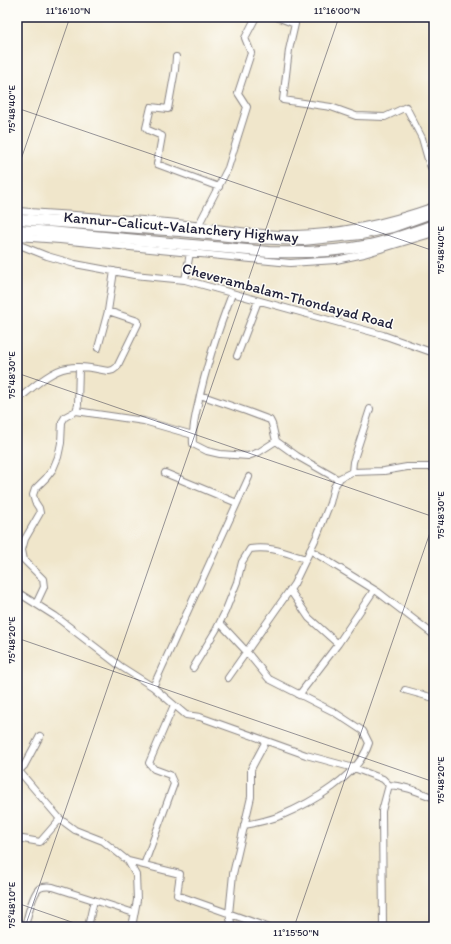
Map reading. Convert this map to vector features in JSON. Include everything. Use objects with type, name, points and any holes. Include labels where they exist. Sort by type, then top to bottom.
[{"type":"highway","name":"Kannur-Calicut-Valanchery Highway","points":[[17,219],[122,223],[278,240],[329,238],[361,234],[392,227],[434,212]]},
{"type":"highway","points":[[120,242],[122,223]]},
{"type":"highway","name":"Kannur-Calicut-Valanchery Highway","points":[[17,230],[39,231],[120,242],[293,253],[320,252],[350,248],[393,238],[434,225]]},
{"type":"street","points":[[198,226],[228,168],[247,107],[238,93],[251,53],[246,38],[256,17]]},
{"type":"street","points":[[277,17],[295,24]]},
{"type":"street","points":[[297,17],[289,50],[283,100],[331,107],[356,116],[385,117],[406,107],[422,138],[429,163],[434,173]]},
{"type":"street","points":[[176,57],[176,70],[168,109],[151,107],[146,128],[162,136],[157,164],[219,187]]},
{"type":"street","points":[[17,211],[122,223],[198,226],[242,231],[295,234],[354,229],[403,217],[434,206]]},
{"type":"street","points":[[17,237],[120,242],[190,253],[290,262],[336,260],[364,254],[434,233]]},
{"type":"street","name":"Cheverambalam-Thondayad Road","points":[[17,244],[63,261],[134,275],[185,280],[383,335],[434,353]]},
{"type":"street","points":[[185,280],[190,253]]},
{"type":"street","points":[[98,348],[108,311],[114,271]]},
{"type":"street","points":[[232,294],[212,347],[200,395],[193,435],[193,444],[207,451],[220,454],[248,456],[259,452],[276,441]]},
{"type":"street","points":[[238,356],[258,301]]},
{"type":"street","points":[[17,400],[56,372],[67,368],[80,367],[109,371],[117,367],[138,324],[138,321],[108,311]]},
{"type":"street","points":[[76,411],[79,398],[80,367]]},
{"type":"street","points":[[200,395],[270,420],[276,441],[297,456],[339,480]]},
{"type":"street","points":[[352,472],[352,462],[370,409]]},
{"type":"street","points":[[36,604],[44,587],[43,579],[24,560],[22,550],[26,539],[40,513],[33,495],[35,489],[53,469],[58,457],[61,443],[62,422],[65,417],[76,411],[144,421],[193,435]]},
{"type":"street","points":[[228,678],[290,590],[306,559],[330,503],[334,487],[339,480],[352,472],[433,467],[434,465]]},
{"type":"street","points":[[166,473],[237,502]]},
{"type":"street","points":[[153,687],[249,477]]},
{"type":"street","points":[[193,668],[220,623],[232,597],[242,562],[250,549],[262,547],[279,550],[306,559]]},
{"type":"street","points":[[310,550],[374,590],[434,634]]},
{"type":"street","points":[[290,590],[309,618],[338,644]]},
{"type":"street","points":[[299,695],[338,644],[374,590]]},
{"type":"street","points":[[17,592],[55,616],[120,666],[153,687],[186,715],[200,717],[306,755],[354,768],[383,779],[389,785],[410,788],[434,798]]},
{"type":"street","points":[[220,623],[269,679],[334,712],[364,731],[369,742],[366,751],[354,768],[327,790],[299,807],[275,817],[244,825]]},
{"type":"street","points":[[405,690],[434,698]]},
{"type":"street","points":[[144,865],[174,784],[170,775],[154,769],[149,763],[174,706]]},
{"type":"street","points":[[17,779],[18,771],[24,766],[40,736]]},
{"type":"street","points":[[232,927],[229,914],[233,874],[251,797],[252,770],[266,741]]},
{"type":"street","points":[[18,771],[60,819],[75,830],[103,841],[128,861],[136,875],[137,900],[132,927]]},
{"type":"street","points":[[376,927],[383,925],[382,811],[389,785]]},
{"type":"street","points":[[17,838],[40,842],[60,819]]},
{"type":"street","points":[[128,861],[180,874],[177,895],[267,927]]},
{"type":"street","points":[[25,927],[35,893],[39,888],[45,886],[53,887],[134,913]]},
{"type":"street","points":[[88,927],[94,900]]}]
